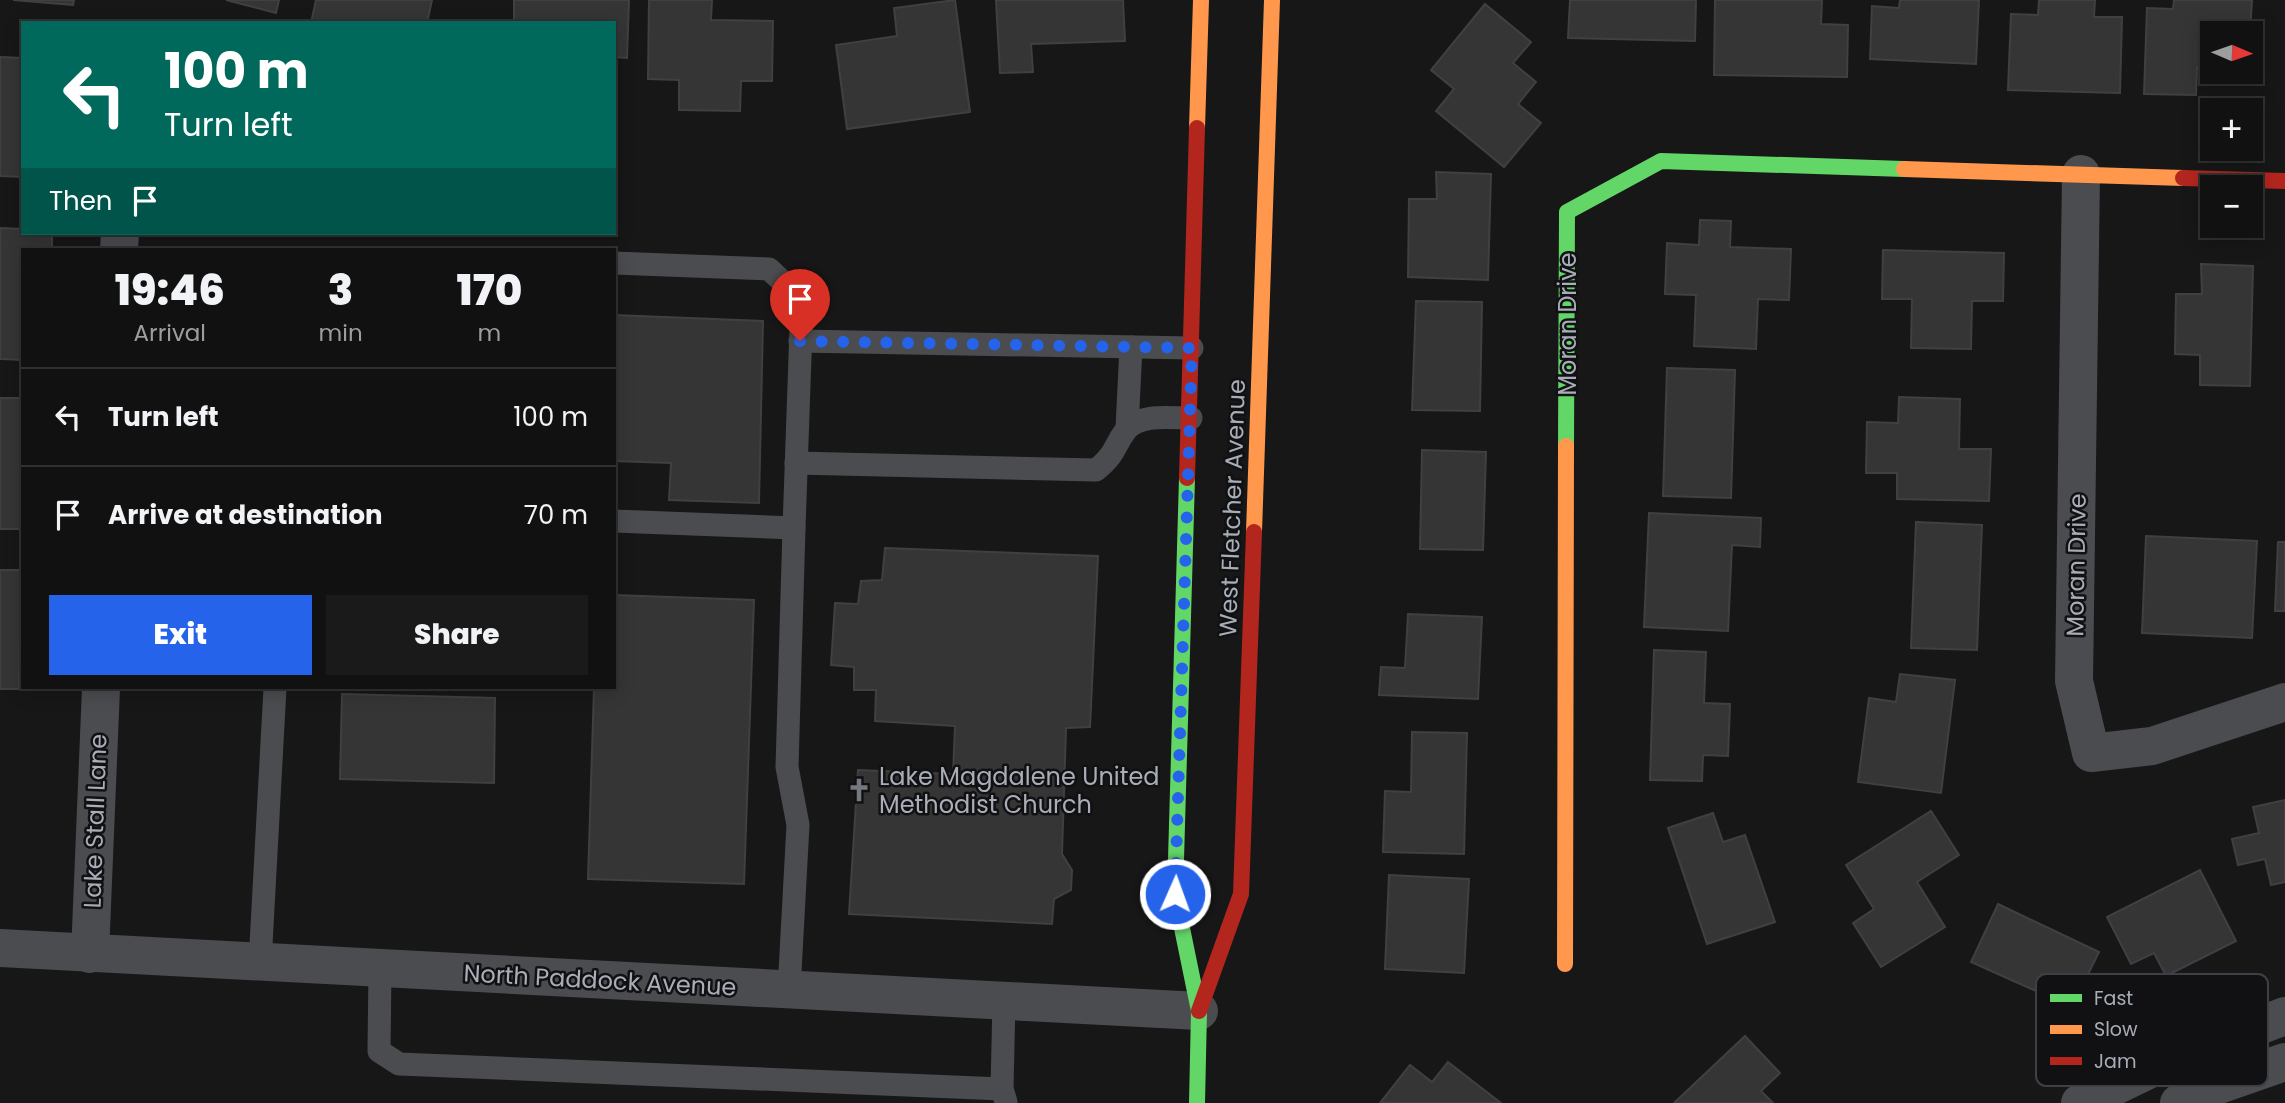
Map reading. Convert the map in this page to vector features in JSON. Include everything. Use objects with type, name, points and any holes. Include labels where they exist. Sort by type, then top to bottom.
[{"type":"main road","name":"West Fletcher Avenue","points":[[1197,1103],[1199,1011],[1175,894],[1191,418],[1201,0]]},
{"type":"main road","name":"West Fletcher Avenue","points":[[1199,1011],[1241,894],[1272,0]]},
{"type":"main road","name":"Moran Drive","points":[[1566,964],[1567,212],[1661,160],[2285,181]]},
{"type":"street","name":"Moran Drive","points":[[2081,174],[2074,681],[2091,752],[2152,746],[2285,702]]},
{"type":"street","name":"Lake Stall Lane","points":[[90,954],[101,689]]},
{"type":"street","name":"North Paddock Avenue","points":[[0,948],[1199,1011]]},
{"type":"street","points":[[2268,1022],[2285,1016]]},
{"type":"street","points":[[2268,1068],[2285,1062]]},
{"type":"street","points":[[2080,1103],[2115,1086]]},
{"type":"street","points":[[2179,1103],[2216,1086]]},
{"type":"lane","points":[[616,263],[769,269],[802,300],[787,767],[798,825],[789,990]]},
{"type":"lane","points":[[800,341],[1192,348]]},
{"type":"lane","points":[[796,463],[1096,470],[1112,456],[1127,428],[1130,347]]},
{"type":"lane","points":[[1127,428],[1146,419],[1191,418]]},
{"type":"lane","points":[[616,521],[794,527]]},
{"type":"lane","points":[[260,962],[275,689]]},
{"type":"lane","points":[[380,969],[379,1051],[399,1064],[1004,1096],[1004,1001]]},
{"type":"building","points":[[13,0],[74,0],[73,5]]},
{"type":"building","points":[[226,0],[279,0],[276,13]]},
{"type":"building","points":[[316,0],[432,0],[427,21],[311,21]]},
{"type":"building","points":[[514,0],[629,0],[627,58],[616,57],[616,21],[514,21]]},
{"type":"building","points":[[649,0],[712,0],[711,20],[773,21],[772,81],[741,81],[740,111],[679,110],[679,80],[648,79]]},
{"type":"building","points":[[955,0],[970,112],[847,129],[836,45],[897,36],[894,8]]},
{"type":"building","points":[[996,0],[1123,0],[1125,41],[1031,44],[1033,72],[1000,73]]},
{"type":"building","points":[[1570,0],[1696,0],[1695,41],[1568,38]]},
{"type":"building","points":[[1715,0],[1822,0],[1821,24],[1848,25],[1847,77],[1714,75]]},
{"type":"building","points":[[1900,0],[1979,0],[1976,64],[1870,59],[1872,6],[1899,8]]},
{"type":"building","points":[[2039,0],[2095,0],[2094,17],[2122,17],[2120,93],[2008,90],[2011,14],[2038,15]]},
{"type":"building","points":[[2174,0],[2252,0],[2251,21],[2200,21],[2200,67],[2197,67],[2196,95],[2144,94],[2147,8],[2173,9]]},
{"type":"building","points":[[1485,4],[1531,42],[1513,63],[1536,82],[1518,104],[1541,123],[1504,167],[1436,111],[1454,89],[1431,70]]},
{"type":"building","points":[[0,57],[21,58],[21,177],[0,176]]},
{"type":"building","points":[[1436,172],[1491,174],[1488,280],[1408,277],[1409,199],[1437,199]]},
{"type":"building","points":[[1700,220],[1731,221],[1730,247],[1791,249],[1789,300],[1758,299],[1756,349],[1694,346],[1696,295],[1665,294],[1667,243],[1699,245]]},
{"type":"building","points":[[0,228],[21,229],[21,235],[52,235],[52,248],[21,248],[21,360],[0,359]]},
{"type":"building","points":[[1883,250],[2004,253],[2003,301],[1972,301],[1971,349],[1911,348],[1912,299],[1882,299]]},
{"type":"building","points":[[2201,264],[2253,266],[2250,386],[2200,385],[2200,355],[2175,354],[2176,294],[2202,294]]},
{"type":"building","points":[[1416,301],[1482,302],[1480,411],[1412,410]]},
{"type":"building","points":[[616,315],[763,321],[759,503],[669,500],[671,463],[616,461]]},
{"type":"building","points":[[1667,368],[1735,370],[1731,498],[1663,496]]},
{"type":"building","points":[[1899,397],[1960,399],[1959,449],[1991,449],[1989,501],[1897,499],[1897,473],[1866,473],[1867,422],[1898,423]]},
{"type":"building","points":[[0,398],[21,398],[21,529],[0,529]]},
{"type":"building","points":[[1422,450],[1486,452],[1483,550],[1420,549]]},
{"type":"building","points":[[1649,513],[1761,518],[1760,547],[1732,545],[1728,631],[1644,627]]},
{"type":"building","points":[[1916,522],[1982,525],[1977,650],[1911,648]]},
{"type":"building","points":[[2146,536],[2257,541],[2252,638],[2142,633]]},
{"type":"building","points":[[2278,542],[2285,542],[2285,611],[2275,611]]},
{"type":"building","points":[[885,548],[1098,556],[1090,727],[1066,728],[1062,854],[1072,870],[1071,890],[1054,899],[1052,924],[849,914],[858,770],[953,774],[955,726],[875,721],[876,690],[854,690],[854,667],[831,665],[835,603],[858,604],[861,581],[882,580]]},
{"type":"building","points":[[0,570],[21,570],[19,689],[0,689]]},
{"type":"building","points":[[616,595],[754,600],[744,884],[588,879],[594,689],[616,689]]},
{"type":"building","points":[[1408,614],[1482,617],[1478,699],[1379,695],[1381,667],[1405,668]]},
{"type":"building","points":[[1654,650],[1706,652],[1704,703],[1730,704],[1728,756],[1703,755],[1702,781],[1650,780]]},
{"type":"building","points":[[1900,674],[1955,680],[1941,793],[1858,782],[1869,698],[1896,702]]},
{"type":"building","points":[[342,694],[495,698],[494,783],[340,779]]},
{"type":"building","points":[[1412,732],[1467,733],[1464,854],[1383,852],[1385,791],[1411,792]]},
{"type":"building","points":[[2285,800],[2285,882],[2271,885],[2265,859],[2238,865],[2232,839],[2259,833],[2253,807]]},
{"type":"building","points":[[1931,811],[1959,855],[1917,882],[1945,927],[1881,967],[1853,923],[1874,909],[1846,865]]},
{"type":"building","points":[[1713,813],[1723,842],[1745,835],[1775,922],[1707,944],[1668,828]]},
{"type":"building","points":[[2200,870],[2236,941],[2170,974],[2165,974],[2154,953],[2131,964],[2107,917]]},
{"type":"building","points":[[1389,875],[1469,879],[1464,973],[1385,969]]},
{"type":"building","points":[[1998,904],[2099,952],[2088,974],[2036,974],[2036,991],[1971,962]]},
{"type":"building","points":[[1745,1036],[1780,1073],[1761,1091],[1773,1103],[1674,1103]]},
{"type":"building","points":[[1448,1062],[1501,1103],[1380,1103],[1410,1065],[1432,1082]]},
{"type":"traffic: fast","points":[[1566,446],[1567,212],[1661,161],[1904,169]]},
{"type":"traffic: fast","points":[[1187,478],[1175,894],[1199,1011],[1197,1103]]},
{"type":"traffic: slow","points":[[1197,128],[1201,0]]},
{"type":"traffic: slow","points":[[1254,532],[1272,0]]},
{"type":"traffic: slow","points":[[1904,169],[2183,178]]},
{"type":"traffic: slow","points":[[1565,964],[1566,446]]},
{"type":"traffic: jam","points":[[1187,478],[1197,128]]},
{"type":"traffic: jam","points":[[2183,178],[2285,181]]},
{"type":"traffic: jam","points":[[1199,1011],[1241,894],[1254,532]]},
{"type":"place","name":"Lake Magdalene United Methodist Church","points":[[859,790]]},
{"type":"route","points":[[800,341],[1192,348],[1175,894]]}]
